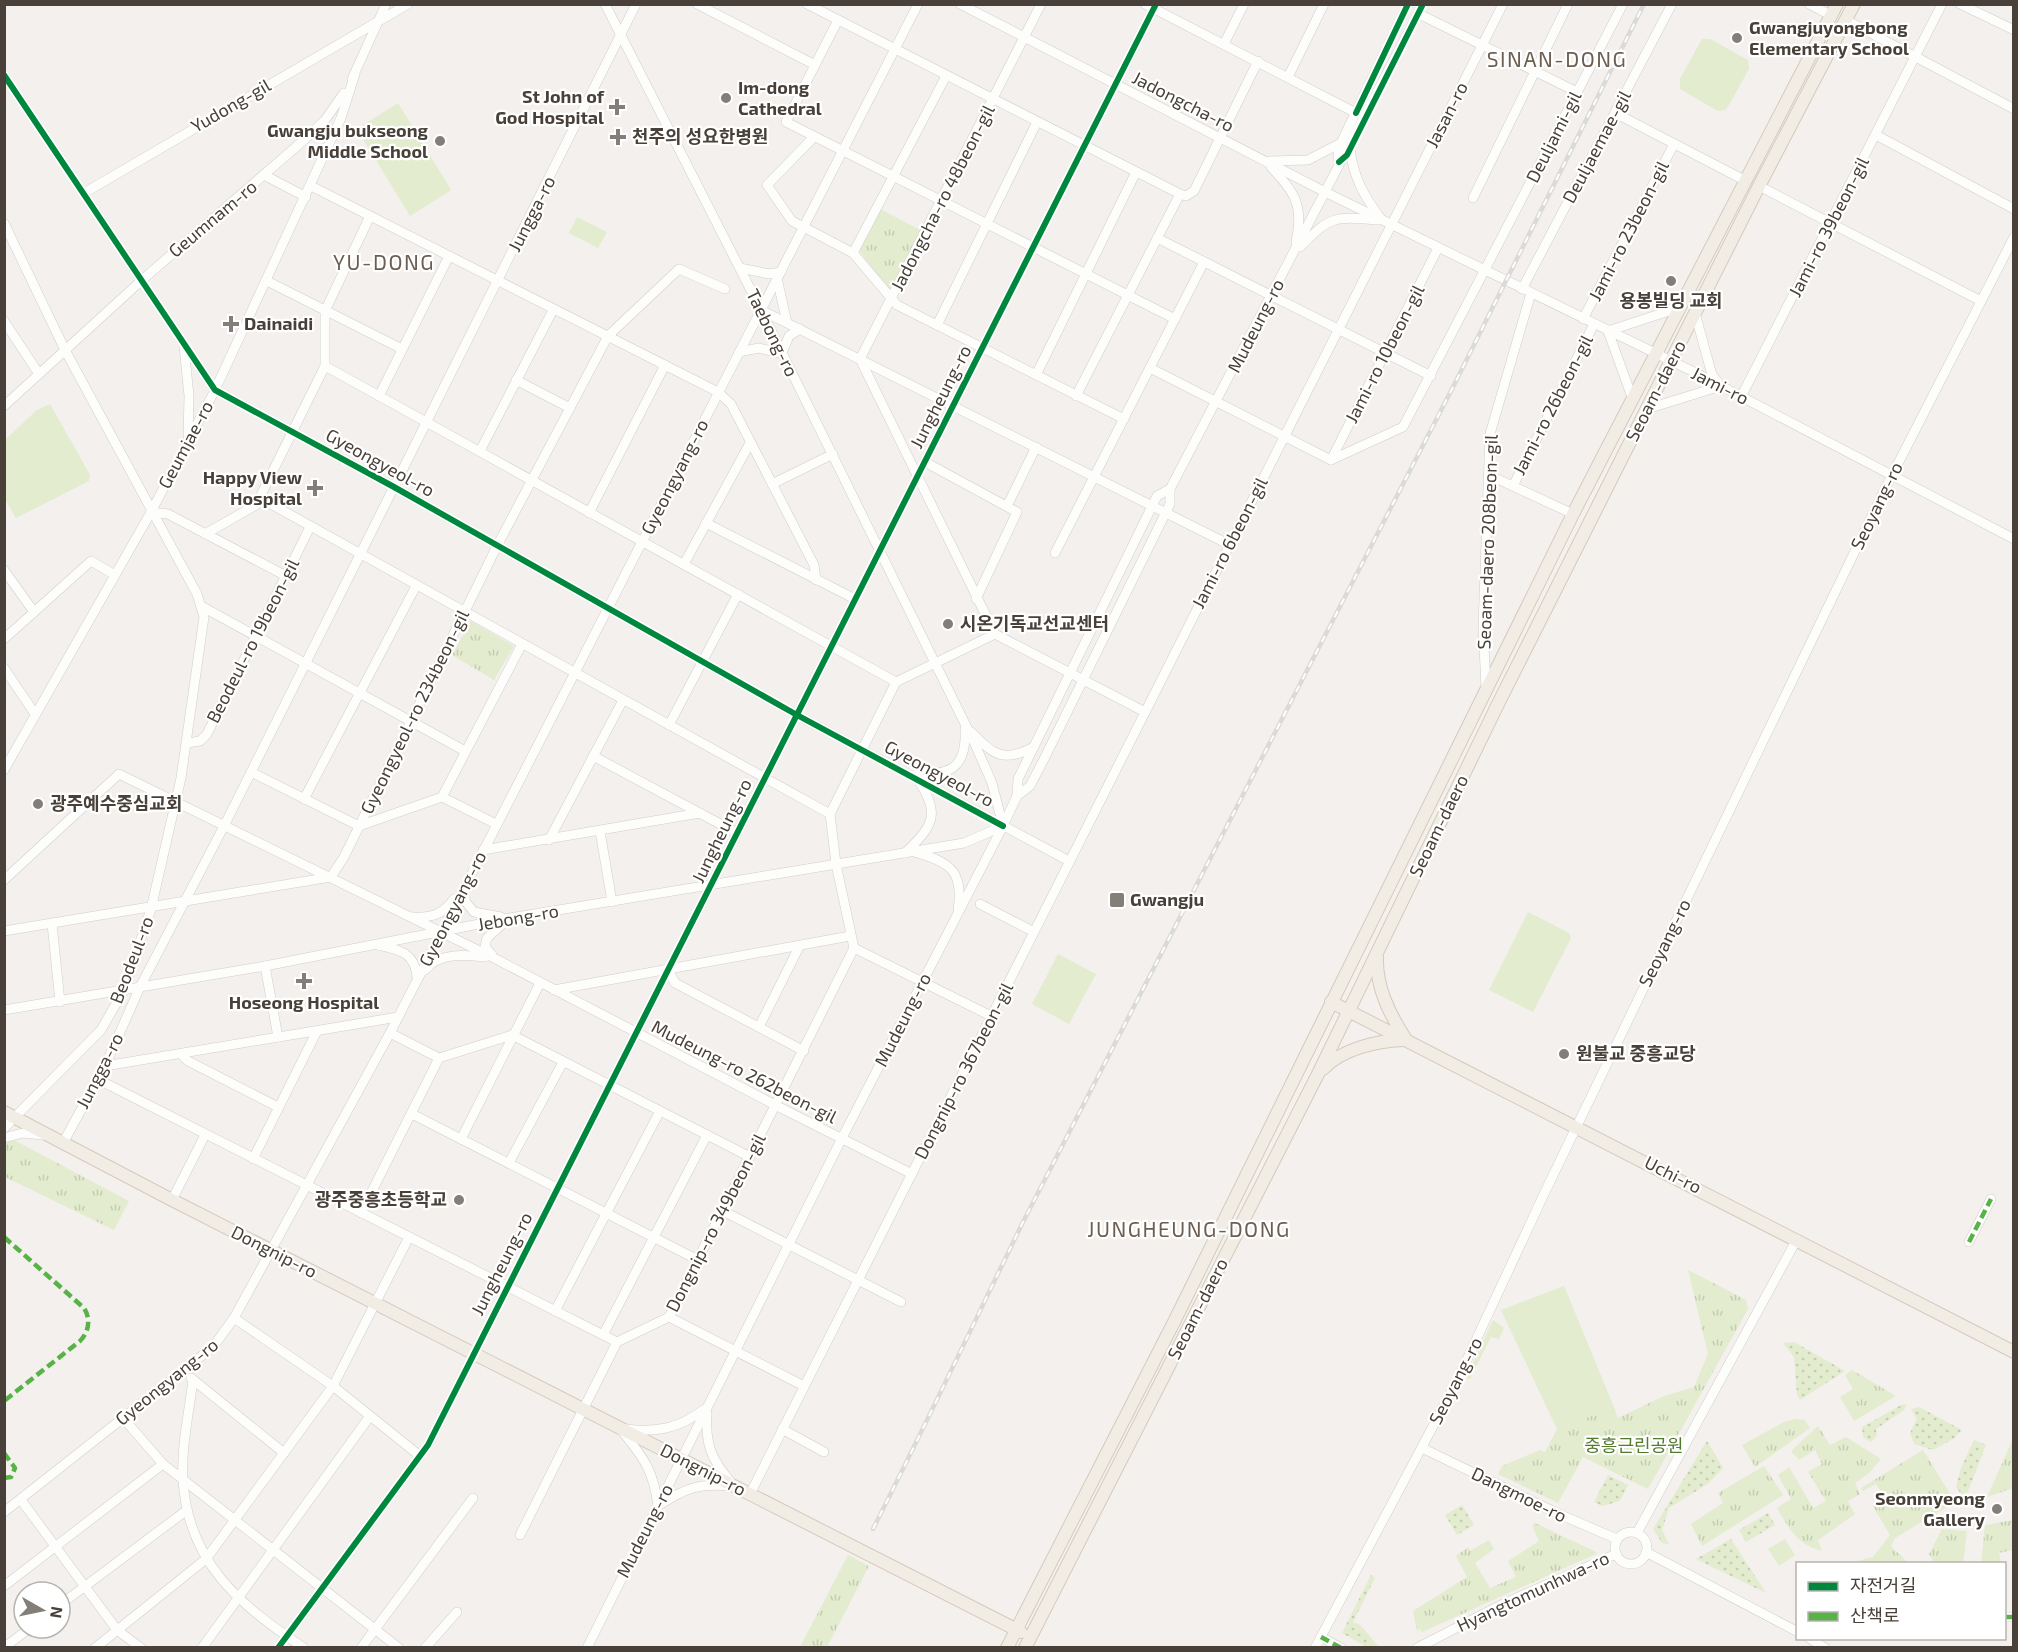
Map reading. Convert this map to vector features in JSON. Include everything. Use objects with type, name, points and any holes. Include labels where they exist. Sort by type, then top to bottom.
[{"type":"main road","name":"Seoam-daero","points":[[1027,1642],[1318,1074],[1499,702],[1759,186],[1854,4]]},
{"type":"main road","name":"Seoam-daero","points":[[1007,1647],[1174,1322],[1572,514],[1834,10]]},
{"type":"main road","points":[[1377,953],[1377,976],[1392,1018],[1406,1040]]},
{"type":"main road","name":"Uchi-ro","points":[[1331,1002],[1577,1126],[2013,1352]]},
{"type":"main road","points":[[1318,1074],[1333,1059],[1382,1041],[1406,1040]]},
{"type":"main road","name":"Dongnip-ro","points":[[10,1115],[271,1251],[1015,1630],[1027,1642]]},
{"type":"street","name":"Geumnam-ro","points":[[4,406],[142,279],[325,120],[340,102],[355,74],[386,4]]},
{"type":"street","name":"Yudong-gil","points":[[84,193],[408,4]]},
{"type":"street","name":"Taebong-ro","points":[[605,4],[783,353],[965,726],[992,783],[1003,826]]},
{"type":"street","name":"Jungga-ro","points":[[63,1143],[105,1066],[140,987],[224,826],[636,4]]},
{"type":"street","points":[[697,4],[815,65]]},
{"type":"street","points":[[807,4],[1186,196],[1194,190],[1220,138]]},
{"type":"street","name":"Gyeongyang-ro","points":[[4,1512],[213,1347],[234,1318],[258,1270],[271,1251],[390,1033],[918,4]]},
{"type":"street","name":"Jadongcha-ro","points":[[960,4],[1325,192]]},
{"type":"street","name":"Jadongcha-ro 48beon-gil","points":[[860,359],[943,201],[1041,4]]},
{"type":"street","points":[[1144,4],[1155,7],[1356,113]]},
{"type":"street","points":[[1224,44],[1244,4]]},
{"type":"street","points":[[1288,77],[1324,4]]},
{"type":"street","name":"Mudeung-ro","points":[[1346,145],[1423,4]]},
{"type":"street","name":"Jasan-ro","points":[[1387,223],[1503,4]]},
{"type":"street","points":[[1473,198],[1568,4]]},
{"type":"street","name":"Deuljami-gil","points":[[1331,459],[1403,428],[1623,4]]},
{"type":"street","name":"Deuljaemae-gil","points":[[1526,291],[1615,112],[1672,4]]},
{"type":"street","points":[[1809,4],[1834,10]]},
{"type":"street","name":"Jami-ro 39beon-gil","points":[[1741,397],[1942,4]]},
{"type":"street","points":[[1960,4],[2013,30]]},
{"type":"street","name":"Mudeung-ro","points":[[1017,796],[1030,786],[1166,513],[1170,504],[1170,489],[1218,401],[1325,192],[1346,145],[1356,113],[1404,6]]},
{"type":"street","name":"Jungheung-ro","points":[[278,1647],[428,1445],[1155,7]]},
{"type":"street","points":[[1419,14],[1577,92]]},
{"type":"street","points":[[838,20],[786,122],[1175,319]]},
{"type":"street","points":[[1846,20],[2013,109]]},
{"type":"street","name":"Jadongcha-ro","points":[[1220,138],[1258,61]]},
{"type":"street","name":"Geumjae-ro","points":[[4,770],[151,513],[215,390],[239,333],[267,281],[342,118],[355,74]]},
{"type":"street","name":"Gyeongyeol-ro","points":[[4,75],[215,390],[608,606],[797,715],[1069,861]]},
{"type":"street","points":[[853,253],[895,177],[946,76]]},
{"type":"street","points":[[1615,112],[1746,181]]},
{"type":"street","points":[[937,325],[1037,122]]},
{"type":"street","points":[[1876,135],[2013,209]]},
{"type":"street","points":[[814,136],[767,185],[792,221],[853,253],[891,299],[937,325],[1124,419]]},
{"type":"street","name":"Jami-ro 23beon-gil","points":[[1583,319],[1674,144]]},
{"type":"street","points":[[1265,161],[1308,160],[1346,145],[1361,192],[1387,223]]},
{"type":"street","points":[[1265,161],[1290,188],[1297,201],[1298,230],[1292,255]]},
{"type":"street","points":[[1036,375],[1136,172]]},
{"type":"street","points":[[264,175],[306,197]]},
{"type":"street","points":[[311,186],[718,392],[731,404],[814,564],[816,580]]},
{"type":"street","points":[[1759,186],[1981,301]]},
{"type":"street","name":"Jami-ro","points":[[1325,192],[1721,386],[2013,539]]},
{"type":"street","points":[[1076,396],[1180,194]]},
{"type":"street","points":[[205,534],[256,505],[260,498],[325,366],[325,311],[369,216]]},
{"type":"street","points":[[1292,255],[1330,220],[1348,217],[1387,223]]},
{"type":"street","name":"Beodeul-ro","points":[[4,223],[65,350],[151,513],[189,578],[201,606],[203,629],[187,743],[152,909],[124,990],[100,1030],[10,1115],[4,1128]]},
{"type":"street","name":"Jami-ro 6beon-gil","points":[[1069,861],[1285,436],[1387,223]]},
{"type":"street","name":"Seoyang-ro","points":[[1315,1647],[1422,1448],[1486,1321],[1577,1126],[1892,477],[2013,237]]},
{"type":"street","points":[[1157,238],[1431,376]]},
{"type":"street","name":"Jami-ro 10beon-gil","points":[[1331,459],[1438,248]]},
{"type":"street","points":[[379,396],[449,256]]},
{"type":"street","points":[[1055,554],[1204,262]]},
{"type":"street","points":[[740,268],[779,275],[787,323]]},
{"type":"street","name":"Gyeongyeol-ro 234beon-gil","points":[[331,877],[359,826],[409,720],[531,479],[608,336],[679,269],[725,289]]},
{"type":"street","points":[[267,281],[402,350]]},
{"type":"street","name":"Seoam-daero 208beon-gil","points":[[1486,687],[1483,626],[1493,417],[1526,291]]},
{"type":"street","points":[[1633,400],[1608,331],[1666,312],[1683,302]]},
{"type":"street","points":[[480,452],[553,310]]},
{"type":"street","points":[[761,310],[1230,545]]},
{"type":"street","points":[[1647,409],[1721,386],[1712,375],[1695,313]]},
{"type":"street","points":[[4,321],[39,374]]},
{"type":"street","name":"Jami-ro 26beon-gil","points":[[1513,486],[1594,324]]},
{"type":"street","points":[[739,352],[759,348],[783,353],[789,336],[800,329]]},
{"type":"street","points":[[184,344],[189,396],[187,443]]},
{"type":"street","points":[[860,359],[995,634],[1068,674],[1145,712]]},
{"type":"street","points":[[589,513],[665,365]]},
{"type":"street","points":[[325,366],[896,682],[995,634]]},
{"type":"street","points":[[1150,368],[1331,459]]},
{"type":"street","points":[[516,380],[570,408]]},
{"type":"street","points":[[684,564],[750,442]]},
{"type":"street","points":[[1007,506],[1036,447]]},
{"type":"street","points":[[772,484],[832,454]]},
{"type":"street","name":"Jungheung-ro","points":[[925,462],[1017,512],[976,599]]},
{"type":"street","points":[[1489,475],[1572,514]]},
{"type":"street","name":"Mudeung-ro","points":[[587,1647],[842,1138],[1003,826],[1017,796],[1018,778],[1157,496],[1170,489]]},
{"type":"street","points":[[260,498],[463,613],[765,778]]},
{"type":"street","points":[[151,513],[168,514],[286,576]]},
{"type":"street","points":[[706,523],[855,600]]},
{"type":"street","name":"Beodeul-ro 19beon-gil","points":[[187,743],[200,741],[207,734],[310,527]]},
{"type":"street","points":[[4,639],[91,561],[115,575]]},
{"type":"street","points":[[4,570],[34,612]]},
{"type":"street","points":[[304,799],[416,586]]},
{"type":"street","points":[[669,725],[738,594]]},
{"type":"street","points":[[201,606],[465,751]]},
{"type":"street","points":[[251,772],[359,826],[442,797],[522,644]]},
{"type":"street","points":[[4,668],[34,714]]},
{"type":"street","name":"Gyeongyeol-ro","points":[[830,814],[896,682]]},
{"type":"street","points":[[549,840],[623,700]]},
{"type":"street","points":[[965,726],[989,750],[999,755],[1019,754],[1034,747]]},
{"type":"street","points":[[908,775],[937,774],[956,766],[964,755],[965,726]]},
{"type":"street","points":[[593,756],[737,833]]},
{"type":"street","points":[[4,880],[119,774],[331,877],[441,934]]},
{"type":"street","name":"Jungheung-ro","points":[[765,778],[830,814]]},
{"type":"street","points":[[917,780],[932,804],[932,816],[924,835],[908,852],[942,861],[956,874],[960,890],[957,917]]},
{"type":"street","points":[[442,797],[496,824]]},
{"type":"street","points":[[483,850],[700,813]]},
{"type":"street","points":[[830,814],[836,864],[854,948],[991,1016]]},
{"type":"street","name":"Jebong-ro","points":[[4,1010],[265,966],[372,943],[441,934],[510,918],[964,843],[1003,826]]},
{"type":"street","points":[[600,831],[612,902]]},
{"type":"street","name":"Dongnip-ro 367beon-gil","points":[[750,1494],[1069,861]]},
{"type":"street","points":[[4,931],[152,909],[185,901],[331,877]]},
{"type":"street","points":[[406,916],[427,918],[438,915],[465,886]]},
{"type":"street","points":[[465,886],[465,902],[474,912],[510,918]]},
{"type":"street","points":[[980,904],[1034,932]]},
{"type":"street","points":[[496,959],[486,950],[485,941],[510,918]]},
{"type":"street","points":[[52,924],[60,1002]]},
{"type":"street","name":"Mudeung-ro 262beon-gil","points":[[441,934],[496,959],[777,1107],[912,1174]]},
{"type":"street","points":[[554,990],[850,936]]},
{"type":"street","points":[[372,943],[408,954],[416,964],[418,978]]},
{"type":"street","points":[[759,1027],[799,947]]},
{"type":"street","name":"Dongnip-ro 349beon-gil","points":[[617,1342],[669,1317],[777,1107],[854,948]]},
{"type":"street","points":[[418,978],[431,963],[448,957],[496,959]]},
{"type":"street","points":[[265,966],[278,1037]]},
{"type":"street","points":[[668,970],[675,983],[804,1052]]},
{"type":"street","points":[[461,1139],[540,983]]},
{"type":"street","points":[[105,1066],[182,1055],[398,1017]]},
{"type":"street","points":[[253,1159],[317,1031]]},
{"type":"street","points":[[390,1033],[439,1058],[512,1035],[750,1157]]},
{"type":"street","points":[[182,1055],[188,1061],[278,1107]]},
{"type":"street","points":[[361,1213],[439,1058]]},
{"type":"street","points":[[509,1163],[564,1062]]},
{"type":"street","points":[[97,1079],[617,1342],[520,1535]]},
{"type":"street","points":[[555,1311],[660,1111]]},
{"type":"street","points":[[412,1114],[698,1260]]},
{"type":"street","points":[[4,1138],[23,1133],[47,1135]]},
{"type":"street","points":[[172,1200],[205,1135]]},
{"type":"street","points":[[603,1335],[708,1136]]},
{"type":"street","points":[[1969,1242],[1991,1199]]},
{"type":"street","points":[[723,1211],[900,1302]]},
{"type":"street","points":[[95,1647],[206,1559],[333,1386],[409,1237]]},
{"type":"street","points":[[1637,1533],[1797,1239]]},
{"type":"street","points":[[669,1317],[804,1386]]},
{"type":"street","points":[[234,1318],[333,1386],[420,1456]]},
{"type":"street","points":[[184,1369],[193,1380],[284,1453]]},
{"type":"street","points":[[193,1380],[183,1480],[187,1510],[206,1559],[238,1598],[286,1636],[304,1647]]},
{"type":"street","points":[[620,1428],[646,1431],[669,1430],[688,1422],[707,1408]]},
{"type":"street","points":[[707,1408],[707,1445],[718,1468],[735,1486]]},
{"type":"street","points":[[202,1647],[370,1416]]},
{"type":"street","points":[[123,1418],[163,1464],[399,1647]]},
{"type":"street","points":[[620,1428],[649,1466],[658,1506],[691,1487],[715,1484],[735,1486]]},
{"type":"street","points":[[782,1430],[824,1452]]},
{"type":"street","name":"Dangmoe-ro","points":[[1422,1448],[1561,1515],[1617,1539]]},
{"type":"street","points":[[4,1586],[163,1464]]},
{"type":"street","points":[[360,1647],[473,1498]]},
{"type":"street","points":[[21,1500],[117,1630],[141,1647]]},
{"type":"street","points":[[72,1596],[187,1510]]},
{"type":"street","points":[[1624,1533],[1637,1533],[1646,1543],[1646,1552],[1640,1561],[1631,1564],[1622,1561],[1616,1554],[1617,1539],[1624,1533]]},
{"type":"street","points":[[1646,1552],[1796,1631]]},
{"type":"street","name":"Hyangtomunhwa-ro","points":[[1417,1647],[1504,1603],[1577,1574],[1616,1554]]},
{"type":"street","points":[[425,1647],[457,1612]]},
{"type":"street","points":[[1321,1637],[1341,1647]]},
{"type":"green space","points":[[1702,39],[1710,39],[1748,60],[1749,69],[1726,110],[1718,111],[1680,89],[1680,79]]},
{"type":"green space","points":[[398,103],[451,190],[410,216],[357,129]]},
{"type":"green space","points":[[880,209],[924,232],[892,289],[887,288],[859,250]]},
{"type":"green space","points":[[577,217],[607,232],[598,248],[569,233]]},
{"type":"green space","points":[[50,404],[90,475],[89,481],[16,518],[5,499],[5,440],[37,410]]},
{"type":"green space","points":[[471,621],[514,646],[494,680],[452,655]]},
{"type":"green space","points":[[1528,912],[1569,933],[1571,938],[1533,1012],[1489,990]]},
{"type":"green space","points":[[1058,954],[1096,974],[1069,1024],[1032,1004]]},
{"type":"green space","points":[[12,1139],[129,1201],[114,1230],[5,1177],[4,1142]]},
{"type":"green space","name":"중흥근린공원","points":[[1688,1270],[1746,1300],[1748,1309],[1648,1489],[1583,1457],[1558,1503],[1498,1474],[1502,1466],[1540,1450],[1545,1452],[1557,1429],[1614,1407],[1618,1418],[1664,1396],[1694,1387],[1708,1354]]},
{"type":"green space","points":[[1564,1286],[1614,1407],[1557,1429],[1501,1310]]},
{"type":"green space","points":[[1493,1320],[1504,1328],[1499,1339],[1491,1337],[1470,1379],[1466,1378]]},
{"type":"green space","points":[[1794,1342],[1845,1371],[1800,1400],[1797,1395],[1794,1357],[1783,1343]]},
{"type":"green space","points":[[1852,1370],[1896,1396],[1854,1421],[1840,1397],[1853,1389],[1845,1375]]},
{"type":"green space","points":[[1907,1404],[1904,1410],[1876,1429],[1877,1435],[1871,1442],[1863,1437],[1862,1427],[1901,1405]]},
{"type":"green space","points":[[1919,1407],[1962,1430],[1953,1439],[1933,1450],[1914,1444],[1910,1433],[1917,1419],[1911,1409]]},
{"type":"green space","points":[[1804,1420],[1810,1428],[1755,1467],[1742,1445],[1784,1422]]},
{"type":"green space","points":[[1818,1426],[1830,1445],[1846,1437],[1881,1459],[1869,1473],[1855,1483],[1860,1494],[1848,1501],[1855,1514],[1818,1540],[1822,1551],[1800,1540],[1777,1508],[1791,1499],[1778,1475],[1789,1467],[1813,1508],[1826,1501],[1808,1472],[1822,1464],[1815,1450],[1799,1460],[1791,1451]]},
{"type":"green space","points":[[2013,1439],[2013,1488],[1987,1497]]},
{"type":"green space","points":[[1974,1440],[1986,1445],[1965,1499],[1956,1487],[1961,1468]]},
{"type":"green space","points":[[1707,1441],[1723,1468],[1709,1483],[1669,1508],[1662,1530],[1669,1544],[1662,1543],[1653,1529]]},
{"type":"green space","points":[[1923,1450],[1955,1502],[1895,1538],[1891,1546],[1907,1562],[1854,1562],[1873,1557],[1890,1535],[1873,1506],[1885,1498],[1876,1484],[1863,1491],[1861,1488]]},
{"type":"green space","points":[[1764,1466],[1783,1495],[1702,1546],[1691,1524],[1723,1503],[1718,1493]]},
{"type":"green space","points":[[1608,1475],[1628,1485],[1620,1501],[1602,1506],[1594,1502]]},
{"type":"green space","points":[[1462,1505],[1474,1525],[1457,1535],[1445,1515]]},
{"type":"green space","points":[[1768,1513],[1775,1525],[1746,1542],[1739,1530]]},
{"type":"green space","points":[[2013,1520],[2013,1550],[1999,1553],[2001,1562],[1981,1562],[1985,1525]]},
{"type":"green space","points":[[1535,1523],[1598,1553],[1422,1632],[1420,1629],[1417,1631],[1413,1611],[1467,1577],[1456,1556],[1468,1547],[1470,1551],[1489,1540],[1494,1549],[1475,1563],[1490,1588],[1516,1577],[1508,1561],[1539,1541],[1533,1528]]},
{"type":"green space","points":[[1942,1529],[1967,1531],[1963,1562],[1933,1562],[1929,1554]]},
{"type":"green space","points":[[1731,1539],[1766,1593],[1696,1559]]},
{"type":"green space","points":[[1785,1539],[1795,1555],[1779,1566],[1768,1549]]},
{"type":"green space","points":[[848,1555],[869,1566],[828,1645],[832,1647],[800,1647]]},
{"type":"green space","points":[[1371,1575],[1375,1578],[1353,1622],[1360,1625],[1379,1647],[1367,1647],[1342,1633]]},
{"type":"railway","points":[[873,1529],[1023,1222],[1452,389],[1644,4]]},
{"type":"marked path","points":[[1969,1242],[1991,1199]]},
{"type":"marked path","points":[[4,1237],[84,1308],[88,1321],[85,1334],[80,1341],[4,1401]]},
{"type":"marked path","points":[[4,1453],[15,1468],[11,1477],[4,1478]]},
{"type":"marked path","points":[[2006,1617],[2014,1617]]},
{"type":"marked path","points":[[1321,1637],[1341,1648]]},
{"type":"cycle path","points":[[278,1648],[428,1445],[1156,4]]},
{"type":"cycle path","points":[[1356,113],[1408,4]]},
{"type":"cycle path","points":[[1339,162],[1347,155],[1423,4]]},
{"type":"cycle path","points":[[4,75],[215,390],[394,487],[797,715],[1003,826]]},
{"type":"place","name":"Gwangjuyongbong Elementary School","points":[[1737,38]]},
{"type":"place","name":"Im-dong Cathedral","points":[[726,98]]},
{"type":"place","name":"St John of God Hospital","points":[[617,107]]},
{"type":"place","name":"천주의 성요한병원","points":[[618,137]]},
{"type":"place","name":"Gwangju bukseong Middle School","points":[[440,141]]},
{"type":"place","name":"용봉빌딩 교회","points":[[1671,281]]},
{"type":"place","name":"Dainaidi","points":[[231,324]]},
{"type":"place","name":"Happy View Hospital","points":[[315,488]]},
{"type":"place","name":"시온기독교선교센터","points":[[948,624]]},
{"type":"place","name":"광주예수중심교회","points":[[38,804]]},
{"type":"place","name":"Gwangju","points":[[1117,900]]},
{"type":"place","name":"Hoseong Hospital","points":[[304,981]]},
{"type":"place","name":"원불교 중흥교당","points":[[1564,1054]]},
{"type":"place","name":"광주중흥초등학교","points":[[459,1200]]},
{"type":"place","name":"Seonmyeong Gallery","points":[[1997,1509]]},
{"type":"district","name":"SINAN-DONG","points":[[1557,60]]},
{"type":"district","name":"YU-DONG","points":[[384,263]]},
{"type":"district","name":"JUNGHEUNG-DONG","points":[[1189,1230]]}]
